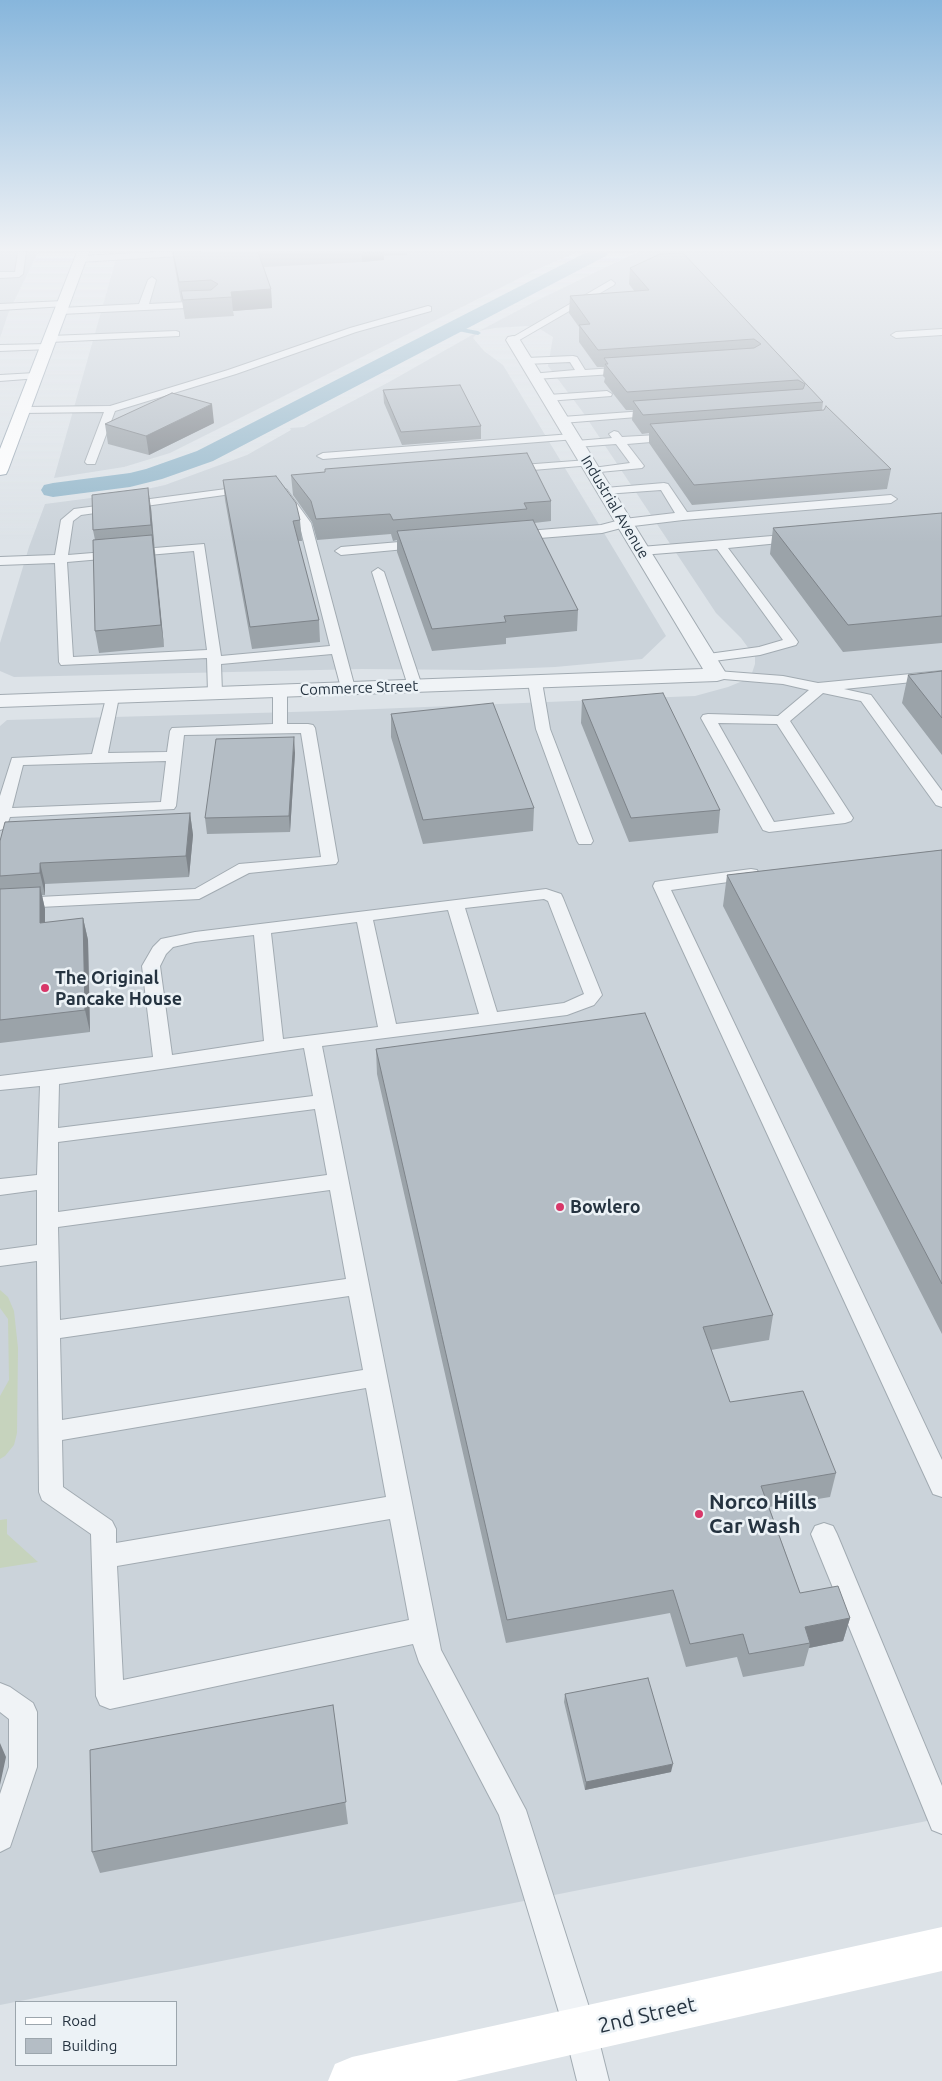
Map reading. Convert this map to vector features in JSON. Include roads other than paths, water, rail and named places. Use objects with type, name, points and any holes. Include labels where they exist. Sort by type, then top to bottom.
[{"type":"main road","points":[[0,470],[46,349]]},
{"type":"main road","name":"2nd Street","points":[[352,2081],[942,1949]]},
{"type":"street","name":"Industrial Avenue","points":[[519,349],[712,666]]},
{"type":"street","name":"Commerce Street","points":[[0,701],[535,682],[712,666]]},
{"type":"lane","points":[[23,410],[111,410],[298,349]]},
{"type":"lane","points":[[526,361],[572,359],[582,373]]},
{"type":"lane","points":[[535,376],[639,369]]},
{"type":"lane","points":[[0,378],[36,376]]},
{"type":"lane","points":[[548,398],[607,394]]},
{"type":"lane","points":[[91,462],[101,431],[111,410]]},
{"type":"lane","points":[[562,420],[670,412]]},
{"type":"lane","points":[[494,470],[638,466],[601,418]]},
{"type":"lane","points":[[323,456],[574,441],[619,442],[688,436]]},
{"type":"lane","points":[[338,649],[214,658],[66,662],[61,559],[67,520],[78,512],[278,486],[305,523],[338,649],[348,688]]},
{"type":"lane","points":[[605,491],[664,486],[683,516]]},
{"type":"lane","points":[[505,537],[602,529],[624,523],[683,516],[891,499]]},
{"type":"lane","points":[[641,551],[809,537]]},
{"type":"lane","points":[[341,551],[438,543]]},
{"type":"lane","points":[[712,666],[791,642],[720,545]]},
{"type":"lane","points":[[0,561],[61,559],[200,547],[214,658],[215,693]]},
{"type":"lane","points":[[378,572],[415,686]]},
{"type":"lane","points":[[712,666],[822,687],[866,698],[942,802]]},
{"type":"lane","points":[[782,720],[845,818],[769,827],[708,718],[782,720],[822,687],[942,675]]},
{"type":"lane","points":[[535,682],[543,729],[585,841]]},
{"type":"lane","points":[[280,691],[280,728]]},
{"type":"lane","points":[[98,758],[112,697]]},
{"type":"lane","points":[[0,904],[199,894],[246,868],[330,861],[308,728],[177,731],[168,806],[2,819],[17,761],[173,756]]},
{"type":"lane","points":[[768,872],[661,886],[942,1486]]},
{"type":"lane","points":[[0,1083],[163,1062],[312,1041],[567,1009],[588,1001],[593,995],[556,898],[546,894],[531,894],[186,939],[167,943],[159,951],[152,966],[163,1062]]},
{"type":"lane","points":[[454,904],[490,1019]]},
{"type":"lane","points":[[364,916],[388,1032]]},
{"type":"lane","points":[[262,928],[274,1046]]},
{"type":"lane","points":[[312,1041],[428,1653],[512,1810],[580,2030],[593,2081]]},
{"type":"lane","points":[[50,1077],[46,1181],[46,1252],[51,1492],[103,1529],[110,1696],[423,1629]]},
{"type":"lane","points":[[48,1136],[324,1101]]},
{"type":"lane","points":[[0,1186],[46,1181]]},
{"type":"lane","points":[[47,1221],[339,1181]]},
{"type":"lane","points":[[0,1258],[46,1252]]},
{"type":"lane","points":[[49,1331],[358,1286]]},
{"type":"lane","points":[[50,1432],[376,1377]]},
{"type":"lane","points":[[104,1557],[400,1506]]},
{"type":"lane","points":[[824,1534],[942,1820]]},
{"type":"lane","points":[[0,1696],[23,1712],[23,1768],[0,1837]]},
{"type":"waterway","points":[[53,490],[130,480],[154,474],[205,456],[410,349]]},
{"type":"place","name":"The Original Pancake House","points":[[45,988]]},
{"type":"place","name":"Bowlero","points":[[560,1207]]},
{"type":"place","name":"Norco Hills Car Wash","points":[[699,1514]]}]
